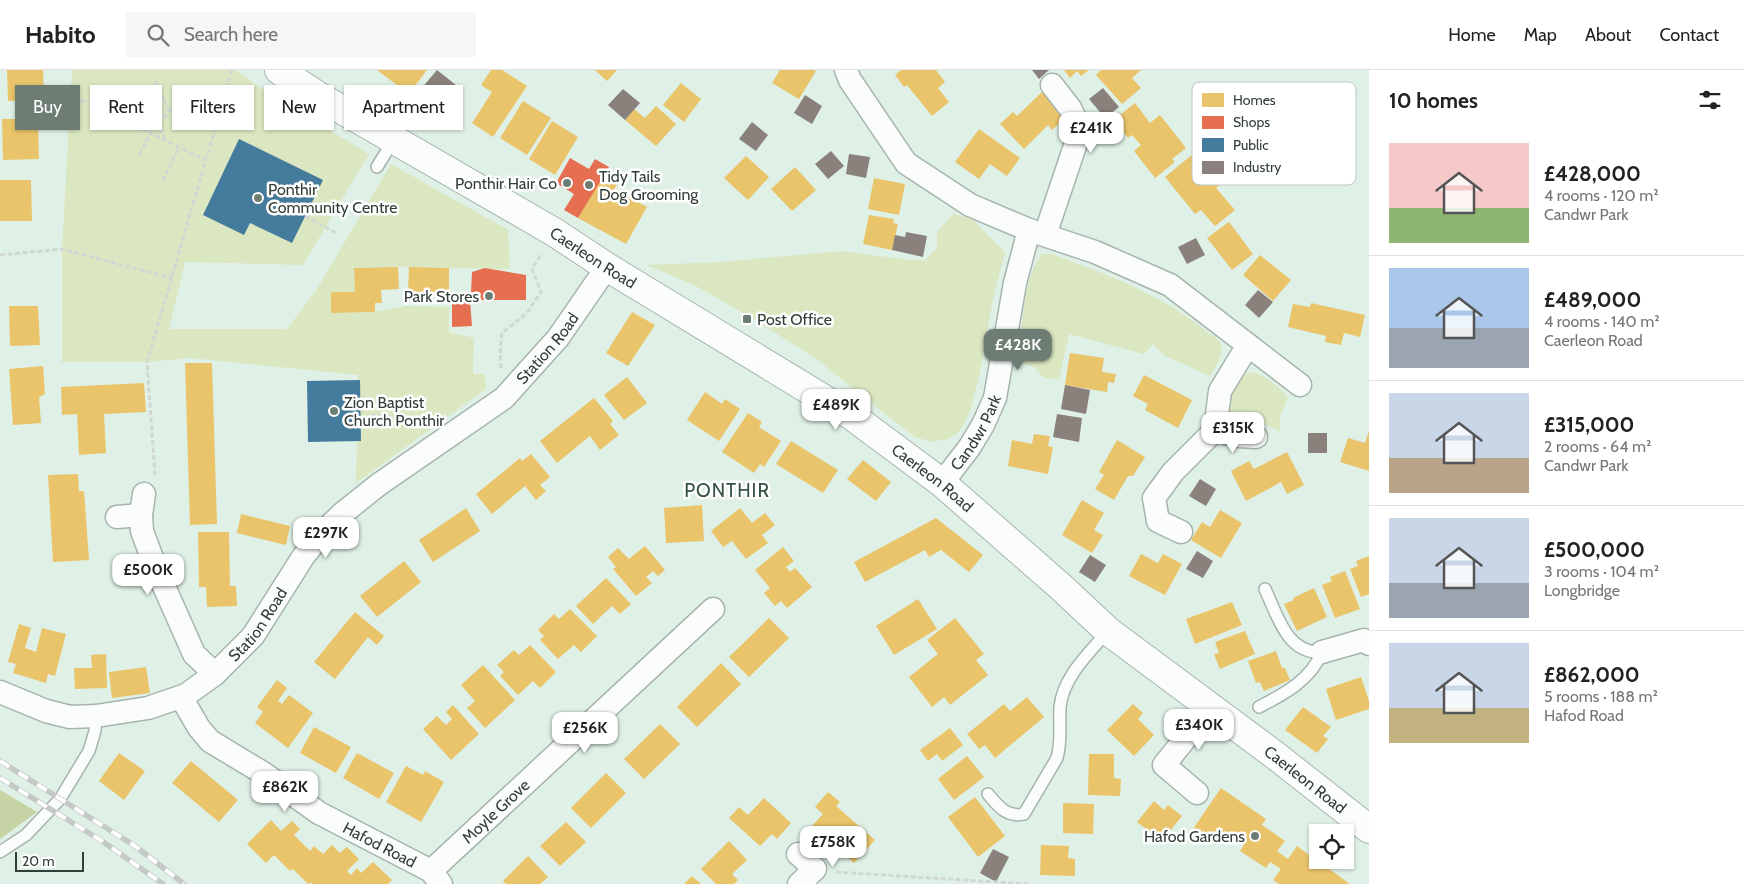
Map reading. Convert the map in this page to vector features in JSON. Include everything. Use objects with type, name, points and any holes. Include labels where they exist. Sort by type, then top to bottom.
[{"type":"main road","name":"Caerleon Road","points":[[279,70],[320,97],[554,232],[607,267],[852,416],[942,483],[1061,587],[1108,631],[1276,756],[1369,829]]},
{"type":"street","points":[[852,73],[904,161],[970,205],[1037,233],[1095,252],[1170,285],[1300,385]]},
{"type":"street","name":"Candwr Park","points":[[942,483],[974,440],[995,398],[1014,283],[1078,137],[1076,120],[1070,108],[1052,85]]},
{"type":"street","name":"Station Road","points":[[0,692],[46,711],[70,718],[96,716],[148,708],[181,697],[215,674],[253,636],[303,557],[322,533],[343,513],[378,485],[504,398],[558,338],[607,267]]},
{"type":"street","points":[[1181,532],[1158,521],[1154,498],[1173,472],[1215,430],[1220,391],[1248,344]]},
{"type":"street","points":[[1215,430],[1239,436],[1256,437]]},
{"type":"street","points":[[117,517],[143,504],[142,531],[188,642],[194,654],[215,674]]},
{"type":"street","name":"Moyle Grove","points":[[436,878],[713,610]]},
{"type":"street","points":[[1322,652],[1368,641]]},
{"type":"street","name":"Hafod Road","points":[[181,697],[199,728],[210,741],[262,773],[319,814],[436,878]]},
{"type":"street","points":[[1197,793],[1164,765],[1210,708]]},
{"type":"lane","points":[[377,168],[394,139]]},
{"type":"lane","points":[[1259,707],[1287,693],[1317,665],[1322,652],[1312,653],[1292,642],[1265,589]]},
{"type":"lane","points":[[988,794],[999,808],[1017,816],[1024,814],[1057,758],[1060,748],[1060,704],[1067,685],[1078,665],[1108,631]]},
{"type":"lane","points":[[0,852],[26,835],[60,799],[90,751],[95,731],[96,716]]},
{"type":"path","points":[[143,504],[156,481],[147,362],[232,70]]},
{"type":"path","points":[[156,81],[169,111]]},
{"type":"path","points":[[81,100],[90,104]]},
{"type":"path","points":[[162,121],[172,108]]},
{"type":"path","points":[[143,130],[206,160]]},
{"type":"path","points":[[162,130],[165,140]]},
{"type":"path","points":[[140,155],[150,133]]},
{"type":"path","points":[[163,181],[180,147]]},
{"type":"path","points":[[306,216],[336,233]]},
{"type":"path","points":[[504,398],[500,352],[502,333],[527,313],[541,292],[532,269],[554,232]]},
{"type":"path","points":[[0,255],[62,249],[172,278]]},
{"type":"path","points":[[371,415],[468,422]]},
{"type":"path","points":[[804,870],[1028,884]]},
{"type":"green space","points":[[72,70],[236,70],[264,90],[264,130],[330,130],[369,154],[303,265],[185,262],[169,329],[287,329],[317,289],[391,164],[508,230],[510,269],[354,268],[355,292],[331,292],[331,313],[375,312],[406,306],[449,307],[449,332],[474,338],[473,374],[485,374],[486,389],[356,483],[358,375],[190,358],[147,362],[62,362],[62,249],[69,130],[80,130],[80,85],[71,85]]},
{"type":"green space","points":[[953,214],[971,218],[1005,252],[994,294],[978,381],[969,414],[959,432],[948,439],[931,442],[913,436],[815,358],[755,320],[696,286],[647,265],[722,262],[841,251],[910,260],[925,260],[937,248],[937,232]]},
{"type":"green space","points":[[1042,254],[1051,254],[1133,286],[1171,307],[1215,337],[1222,349],[1210,376],[1165,356],[1153,344],[1144,354],[1069,334],[1059,379],[1044,378],[1034,367],[1018,362],[1027,290],[1036,263]]},
{"type":"green space","points":[[1251,372],[1266,378],[1288,397],[1280,417],[1280,432],[1264,424],[1234,418],[1228,410],[1236,383]]},
{"type":"green space","points":[[0,790],[37,812],[0,839]]},
{"type":"building: Homes","points":[[7,70],[43,70],[44,85],[15,85],[15,101],[8,101]]},
{"type":"building: Homes","points":[[377,70],[427,70],[416,85],[397,85]]},
{"type":"building: Homes","points":[[491,70],[502,70],[527,86],[493,137],[472,123],[492,92],[481,85]]},
{"type":"building: Homes","points":[[595,70],[617,70],[607,81]]},
{"type":"building: Homes","points":[[780,70],[816,71],[799,99],[772,83]]},
{"type":"building: Homes","points":[[901,70],[936,70],[945,82],[938,88],[949,102],[932,116],[907,85],[904,87],[895,75]]},
{"type":"building: Homes","points":[[1064,70],[1089,70],[1081,76],[1077,71],[1070,78]]},
{"type":"building: Homes","points":[[1101,70],[1141,70],[1132,78],[1141,88],[1122,104],[1096,75]]},
{"type":"building: Homes","points":[[681,83],[701,99],[684,122],[663,105]]},
{"type":"building: Homes","points":[[1042,92],[1066,117],[1052,130],[1048,125],[1024,149],[1000,124],[1013,112],[1017,116]]},
{"type":"building: Homes","points":[[523,101],[551,118],[527,155],[500,138]]},
{"type":"building: Homes","points":[[1135,103],[1150,123],[1160,115],[1186,148],[1172,159],[1175,162],[1155,178],[1134,151],[1141,145],[1132,135],[1128,138],[1124,133],[1121,135],[1111,122]]},
{"type":"building: Homes","points":[[656,106],[676,124],[656,146],[625,120],[634,109],[645,118]]},
{"type":"building: Homes","points":[[2,119],[15,119],[15,130],[38,130],[39,159],[3,160]]},
{"type":"building: Homes","points":[[552,121],[578,137],[555,175],[529,159]]},
{"type":"building: Homes","points":[[979,129],[1020,158],[1007,176],[990,164],[979,179],[955,162]]},
{"type":"building: Homes","points":[[1192,155],[1192,185],[1220,185],[1216,188],[1235,210],[1215,226],[1201,210],[1195,214],[1165,177]]},
{"type":"building: Homes","points":[[746,156],[769,177],[748,200],[724,178]]},
{"type":"building: Homes","points":[[795,167],[816,190],[792,211],[771,189]]},
{"type":"building: Homes","points":[[603,176],[617,185],[614,189],[647,207],[626,244],[578,218]]},
{"type":"building: Homes","points":[[874,178],[905,184],[899,215],[868,209]]},
{"type":"building: Homes","points":[[0,180],[31,180],[32,221],[0,221]]},
{"type":"building: Homes","points":[[869,215],[894,219],[893,223],[898,224],[892,250],[863,244]]},
{"type":"building: Homes","points":[[1229,222],[1253,254],[1232,270],[1207,238]]},
{"type":"building: Homes","points":[[1260,255],[1291,280],[1273,301],[1243,275]]},
{"type":"building: Homes","points":[[398,267],[399,289],[381,290],[382,303],[375,303],[375,312],[331,313],[331,292],[355,292],[354,268]]},
{"type":"building: Homes","points":[[409,267],[449,268],[449,295],[408,294]]},
{"type":"building: Homes","points":[[1311,303],[1365,315],[1360,337],[1344,333],[1341,345],[1325,342],[1326,336],[1288,327],[1293,304],[1310,307]]},
{"type":"building: Homes","points":[[9,306],[38,306],[40,345],[10,346]]},
{"type":"building: Homes","points":[[632,312],[655,325],[628,366],[606,353]]},
{"type":"building: Homes","points":[[1070,353],[1104,358],[1102,372],[1116,374],[1114,383],[1108,382],[1107,392],[1065,385]]},
{"type":"building: Homes","points":[[185,363],[212,363],[217,524],[190,525]]},
{"type":"building: Homes","points":[[43,366],[45,394],[39,397],[41,423],[13,425],[9,369]]},
{"type":"building: Homes","points":[[1144,375],[1192,400],[1178,428],[1145,410],[1148,404],[1133,396]]},
{"type":"building: Homes","points":[[627,377],[647,403],[624,420],[604,395]]},
{"type":"building: Homes","points":[[144,383],[146,412],[104,414],[106,453],[79,455],[77,414],[62,415],[61,387]]},
{"type":"building: Homes","points":[[705,392],[722,404],[725,399],[740,409],[719,441],[687,420]]},
{"type":"building: Homes","points":[[594,398],[613,421],[610,424],[619,435],[600,450],[590,436],[557,463],[540,441]]},
{"type":"building: Homes","points":[[748,413],[762,422],[759,427],[781,441],[764,467],[760,464],[754,473],[722,452]]},
{"type":"building: Homes","points":[[1369,431],[1369,471],[1340,462],[1348,438],[1365,443]]},
{"type":"building: Homes","points":[[1034,434],[1050,436],[1048,446],[1053,447],[1048,474],[1008,466],[1012,440],[1032,444]]},
{"type":"building: Homes","points":[[1117,440],[1145,457],[1133,476],[1128,476],[1114,500],[1095,489],[1104,475],[1099,472]]},
{"type":"building: Homes","points":[[791,441],[838,470],[823,493],[776,464]]},
{"type":"building: Homes","points":[[1287,452],[1304,485],[1287,494],[1281,482],[1246,501],[1231,471],[1249,461],[1254,469]]},
{"type":"building: Homes","points":[[531,454],[550,477],[540,485],[546,491],[536,500],[525,486],[492,514],[476,494],[520,458],[522,461]]},
{"type":"building: Homes","points":[[863,460],[891,482],[876,501],[847,479]]},
{"type":"building: Homes","points":[[78,474],[79,491],[84,491],[89,560],[53,562],[48,475]]},
{"type":"building: Homes","points":[[1082,500],[1104,513],[1094,530],[1103,535],[1092,553],[1062,535]]},
{"type":"building: Homes","points":[[702,505],[704,541],[666,543],[664,508]]},
{"type":"building: Homes","points":[[466,508],[480,531],[433,562],[419,540]]},
{"type":"building: Homes","points":[[740,508],[752,523],[765,513],[775,525],[762,535],[768,543],[746,559],[732,541],[723,547],[711,531]]},
{"type":"building: Homes","points":[[1220,510],[1242,523],[1221,558],[1191,540],[1202,522],[1210,527]]},
{"type":"building: Homes","points":[[241,514],[290,526],[286,545],[237,533]]},
{"type":"building: Homes","points":[[936,518],[983,555],[969,572],[941,550],[929,557],[925,550],[865,582],[854,562]]},
{"type":"building: Homes","points":[[198,532],[229,532],[230,586],[236,586],[237,606],[207,607],[206,587],[199,587]]},
{"type":"building: Homes","points":[[645,546],[665,570],[658,576],[653,571],[646,577],[652,583],[636,596],[613,569],[616,567],[608,557],[618,548],[629,559]]},
{"type":"building: Homes","points":[[783,547],[794,561],[786,567],[790,572],[795,568],[812,587],[787,608],[781,601],[775,606],[764,593],[770,588],[755,570]]},
{"type":"building: Homes","points":[[1141,554],[1158,563],[1163,554],[1182,564],[1165,595],[1129,576]]},
{"type":"building: Homes","points":[[1369,556],[1369,594],[1361,597],[1350,569],[1358,566],[1356,561]]},
{"type":"building: Homes","points":[[404,561],[421,582],[377,617],[360,596]]},
{"type":"building: Homes","points":[[1345,571],[1360,609],[1335,618],[1322,585],[1332,581],[1330,577]]},
{"type":"building: Homes","points":[[606,578],[631,604],[620,614],[612,606],[593,624],[576,606]]},
{"type":"building: Homes","points":[[1314,588],[1327,617],[1297,631],[1284,604]]},
{"type":"building: Homes","points":[[918,599],[937,629],[894,655],[876,626]]},
{"type":"building: Homes","points":[[1232,602],[1242,625],[1195,644],[1186,619]]},
{"type":"building: Homes","points":[[570,609],[597,636],[581,652],[574,645],[558,659],[540,640],[544,636],[538,630],[554,614],[559,619]]},
{"type":"building: Homes","points":[[355,612],[384,636],[377,645],[368,637],[335,679],[314,662]]},
{"type":"building: Homes","points":[[769,618],[789,638],[749,677],[729,657]]},
{"type":"building: Homes","points":[[955,618],[984,654],[976,660],[988,675],[950,705],[944,697],[932,707],[909,677],[938,654],[927,640]]},
{"type":"building: Homes","points":[[19,624],[31,628],[25,648],[36,652],[42,628],[66,634],[55,676],[48,674],[46,683],[13,673],[16,664],[8,662]]},
{"type":"building: Homes","points":[[1245,631],[1255,654],[1220,669],[1214,654],[1219,653],[1215,642]]},
{"type":"building: Homes","points":[[530,645],[556,672],[540,688],[533,681],[518,695],[500,676],[504,672],[497,665],[514,650],[519,655]]},
{"type":"building: Homes","points":[[1276,651],[1282,668],[1285,668],[1290,680],[1264,691],[1260,682],[1256,683],[1248,661]]},
{"type":"building: Homes","points":[[106,654],[107,688],[75,689],[74,668],[92,668],[91,655]]},
{"type":"building: Homes","points":[[721,663],[741,684],[697,727],[677,707]]},
{"type":"building: Homes","points":[[483,665],[515,700],[485,728],[467,708],[475,701],[461,685]]},
{"type":"building: Homes","points":[[146,667],[150,693],[112,698],[109,672]]},
{"type":"building: Homes","points":[[1361,677],[1369,701],[1369,709],[1336,720],[1326,689]]},
{"type":"building: Homes","points":[[277,680],[287,688],[278,701],[282,704],[289,695],[313,713],[288,748],[255,723],[263,712],[257,707]]},
{"type":"building: Homes","points":[[1027,697],[1044,717],[995,758],[985,745],[979,749],[967,734],[1004,704],[1010,711]]},
{"type":"building: Homes","points":[[1133,704],[1143,713],[1138,719],[1154,735],[1134,756],[1107,730]]},
{"type":"building: Homes","points":[[453,705],[479,734],[451,760],[423,729],[437,716],[446,725],[452,719],[446,712]]},
{"type":"building: Homes","points":[[1303,707],[1331,727],[1323,736],[1328,739],[1317,753],[1285,730]]},
{"type":"building: Homes","points":[[660,724],[680,744],[644,779],[624,759]]},
{"type":"building: Homes","points":[[314,727],[351,747],[336,773],[300,753]]},
{"type":"building: Homes","points":[[950,728],[963,745],[942,761],[937,754],[928,761],[920,750]]},
{"type":"building: Homes","points":[[119,753],[145,771],[124,800],[99,781]]},
{"type":"building: Homes","points":[[357,753],[394,773],[379,799],[343,778]]},
{"type":"building: Homes","points":[[1089,754],[1114,754],[1114,778],[1121,779],[1120,796],[1088,795]]},
{"type":"building: Homes","points":[[967,756],[984,777],[954,800],[938,779]]},
{"type":"building: Homes","points":[[191,761],[238,800],[219,822],[172,783]]},
{"type":"building: Homes","points":[[406,766],[423,775],[425,771],[444,782],[421,822],[386,802]]},
{"type":"building: Homes","points":[[606,773],[626,793],[591,828],[571,808]]},
{"type":"building: Homes","name":"Hafod Gardens","points":[[1221,788],[1266,819],[1262,825],[1285,841],[1277,851],[1288,859],[1297,846],[1309,855],[1309,869],[1329,869],[1350,884],[1279,884],[1273,880],[1281,869],[1270,862],[1266,868],[1240,851],[1244,845],[1225,831],[1215,845],[1193,829]]},
{"type":"building: Homes","points":[[828,792],[840,802],[836,806],[875,840],[854,863],[812,826],[823,814],[815,807]]},
{"type":"building: Homes","points":[[975,797],[1005,836],[978,857],[948,817]]},
{"type":"building: Homes","points":[[764,798],[791,823],[777,839],[772,834],[760,846],[729,818],[739,807],[748,815]]},
{"type":"building: Homes","points":[[1154,801],[1164,810],[1168,805],[1182,816],[1162,841],[1137,822]]},
{"type":"building: Homes","points":[[1063,803],[1094,804],[1093,834],[1063,833]]},
{"type":"building: Homes","points":[[271,820],[281,831],[292,821],[300,829],[294,835],[310,851],[314,846],[323,854],[332,845],[340,853],[347,847],[359,859],[347,871],[351,875],[357,868],[361,873],[373,862],[392,880],[388,884],[308,884],[293,869],[290,871],[274,855],[266,863],[247,844]]},
{"type":"building: Homes","points":[[566,822],[586,842],[560,866],[540,846]]},
{"type":"building: Homes","points":[[729,841],[747,860],[732,874],[738,880],[734,884],[716,884],[701,869]]},
{"type":"building: Homes","points":[[1041,845],[1069,846],[1068,858],[1075,859],[1075,876],[1040,875]]},
{"type":"building: Homes","points":[[528,856],[548,877],[540,884],[506,884],[503,881]]},
{"type":"building: Homes","points":[[692,876],[701,884],[684,884]]},
{"type":"building: Shops","name":"Tidy Tails Dog Grooming","points":[[570,158],[589,169],[595,159],[609,167],[578,218],[564,210],[574,194],[556,183]]},
{"type":"building: Shops","name":"Park Stores","points":[[485,268],[526,275],[526,300],[470,300],[472,326],[452,327],[452,292],[471,292],[472,272]]},
{"type":"building: Public","points":[[239,139],[323,180],[292,243],[250,223],[244,235],[203,215]]},
{"type":"building: Public","name":"Zion Baptist Church Ponthir","points":[[360,380],[361,441],[308,442],[307,381]]},
{"type":"building: Industry","points":[[437,70],[456,85],[424,85]]},
{"type":"building: Industry","points":[[1032,70],[1049,70],[1039,79]]},
{"type":"building: Industry","points":[[1103,88],[1119,107],[1105,118],[1089,99]]},
{"type":"building: Industry","points":[[623,89],[640,103],[625,120],[608,105]]},
{"type":"building: Industry","points":[[805,95],[822,106],[812,124],[794,113]]},
{"type":"building: Industry","points":[[752,122],[768,135],[756,151],[739,139]]},
{"type":"building: Industry","points":[[831,151],[844,166],[828,179],[815,164]]},
{"type":"building: Industry","points":[[849,154],[870,157],[866,178],[846,174]]},
{"type":"building: Industry","points":[[906,232],[927,236],[923,257],[892,250],[895,235],[905,237]]},
{"type":"building: Industry","points":[[1196,238],[1205,255],[1187,264],[1178,247]]},
{"type":"building: Industry","points":[[1258,290],[1273,302],[1259,318],[1245,305]]},
{"type":"building: Industry","points":[[1065,385],[1090,390],[1086,414],[1061,409]]},
{"type":"building: Industry","points":[[1057,414],[1082,418],[1079,442],[1053,437]]},
{"type":"building: Industry","points":[[1308,433],[1327,433],[1327,453],[1308,453]]},
{"type":"building: Industry","points":[[1200,479],[1216,489],[1206,506],[1189,496]]},
{"type":"building: Industry","points":[[1197,551],[1213,561],[1203,578],[1186,569]]},
{"type":"building: Industry","points":[[1090,555],[1106,565],[1095,582],[1079,572]]},
{"type":"building: Industry","points":[[993,849],[1009,857],[996,882],[980,873]]},
{"type":"railway","points":[[0,761],[135,846],[184,884]]},
{"type":"railway","points":[[0,778],[102,841],[163,884]]},
{"type":"place","name":"Ponthir Hair Co","points":[[567,183]]},
{"type":"place","name":"Tidy Tails Dog Grooming","points":[[589,185]]},
{"type":"place","name":"Ponthir Community Centre","points":[[258,198]]},
{"type":"place","name":"Park Stores","points":[[489,296]]},
{"type":"place","name":"Post Office","points":[[747,319]]},
{"type":"place","name":"Zion Baptist Church Ponthir","points":[[334,411]]},
{"type":"place","name":"Hafod Gardens","points":[[1255,836]]},
{"type":"district","name":"PONTHIR","points":[[727,490]]}]
